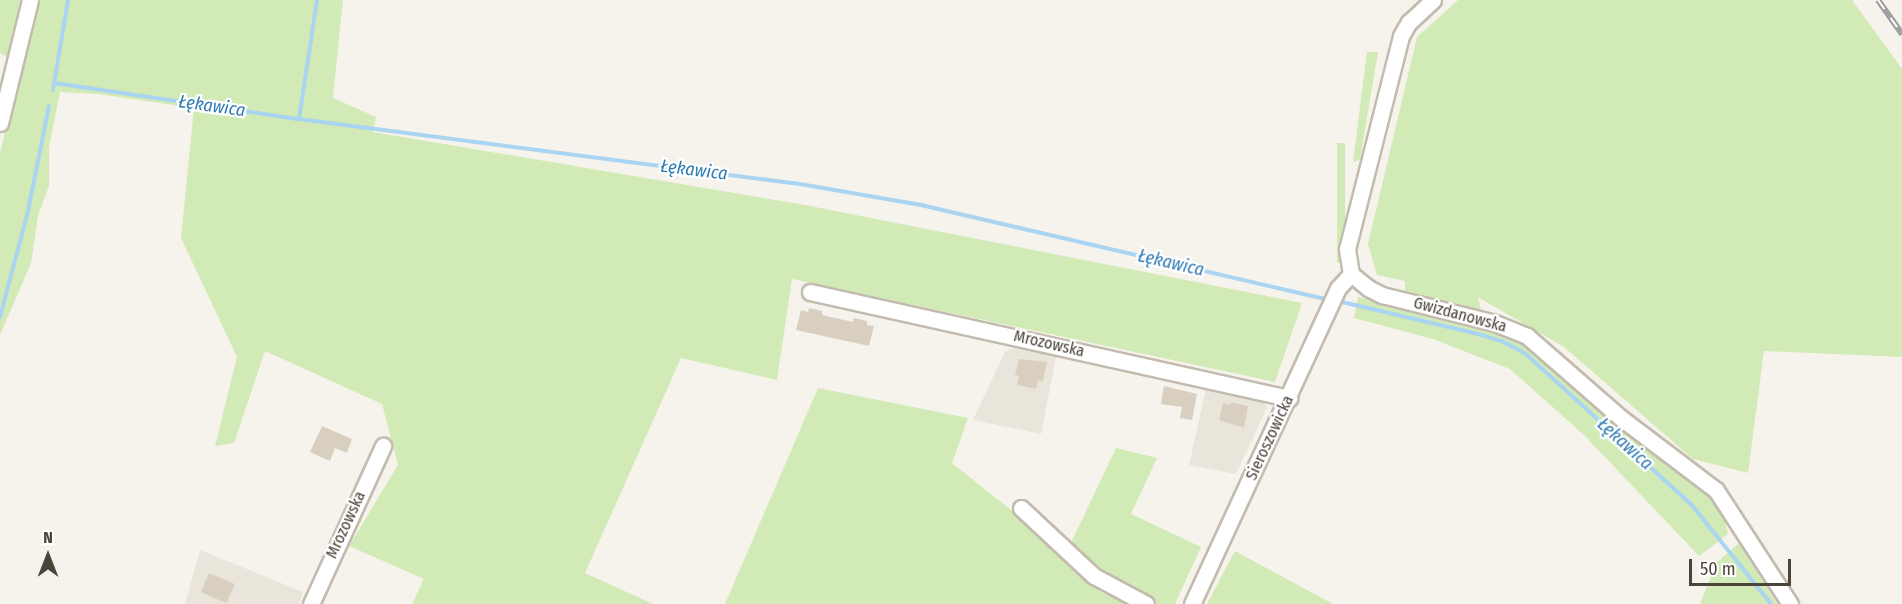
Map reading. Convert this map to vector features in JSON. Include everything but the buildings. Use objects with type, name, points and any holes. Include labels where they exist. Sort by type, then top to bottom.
[{"type":"street","points":[[0,123],[30,0]]},
{"type":"street","points":[[1351,274],[1347,249],[1401,36],[1409,22],[1433,0]]},
{"type":"street","name":"Sieroszowicka","points":[[1192,604],[1338,288],[1351,274]]},
{"type":"street","name":"Gwizdanowska","points":[[1351,274],[1368,288],[1382,295],[1495,323],[1527,336],[1621,418],[1716,490],[1790,604]]},
{"type":"street","name":"Mrozowska","points":[[810,292],[1289,398]]},
{"type":"street","name":"Mrozowska","points":[[310,604],[383,446]]},
{"type":"street","points":[[1021,508],[1094,576],[1146,604]]},
{"type":"shaded area","points":[[1022,344],[1057,352],[1041,434],[973,420],[1005,352]]},
{"type":"shaded area","points":[[1207,384],[1260,395],[1267,408],[1236,474],[1189,465]]},
{"type":"shaded area","points":[[200,550],[303,592],[299,604],[185,604]]},
{"type":"green space","points":[[0,0],[20,0],[8,57],[0,53]]},
{"type":"green space","points":[[34,0],[343,0],[333,98],[376,117],[373,132],[805,205],[1302,303],[1275,382],[792,279],[777,380],[681,358],[585,573],[653,604],[412,604],[424,579],[349,546],[398,465],[382,404],[265,351],[234,443],[215,446],[237,357],[181,238],[194,108],[98,94],[60,92],[49,147],[49,186],[38,216],[31,263],[0,335],[0,154]]},
{"type":"green space","points":[[1458,0],[1852,0],[1902,69],[1902,357],[1764,351],[1748,473],[1693,459],[1564,347],[1478,297],[1481,311],[1468,310],[1405,293],[1405,281],[1377,275],[1368,244],[1417,37]]},
{"type":"green space","points":[[1367,52],[1378,52],[1360,160],[1353,162]]},
{"type":"green space","points":[[1337,143],[1345,143],[1345,263],[1337,263]]},
{"type":"green space","points":[[1358,297],[1464,322],[1518,339],[1594,405],[1703,489],[1724,518],[1728,534],[1699,556],[1584,435],[1510,369],[1433,339],[1354,318]]},
{"type":"green space","points":[[818,388],[968,418],[952,463],[1016,514],[1071,569],[1101,592],[1128,604],[725,604]]},
{"type":"green space","points":[[1116,448],[1157,458],[1131,514],[1201,547],[1175,604],[1157,604],[1099,573],[1070,545]]},
{"type":"green space","points":[[1739,543],[1777,604],[1700,604],[1716,563]]},
{"type":"green space","points":[[1235,551],[1333,604],[1207,604]]},
{"type":"waterway","points":[[53,90],[68,0]]},
{"type":"waterway","points":[[299,119],[317,0]]},
{"type":"waterway","name":"Łękawica","points":[[54,83],[299,119],[794,183],[921,205],[1326,299]]},
{"type":"waterway","points":[[0,317],[28,211],[49,106]]},
{"type":"waterway","name":"Łękawica","points":[[1342,302],[1478,334],[1504,342],[1527,355],[1691,504],[1771,604]]},
{"type":"railway","points":[[1878,0],[1902,34]]}]
